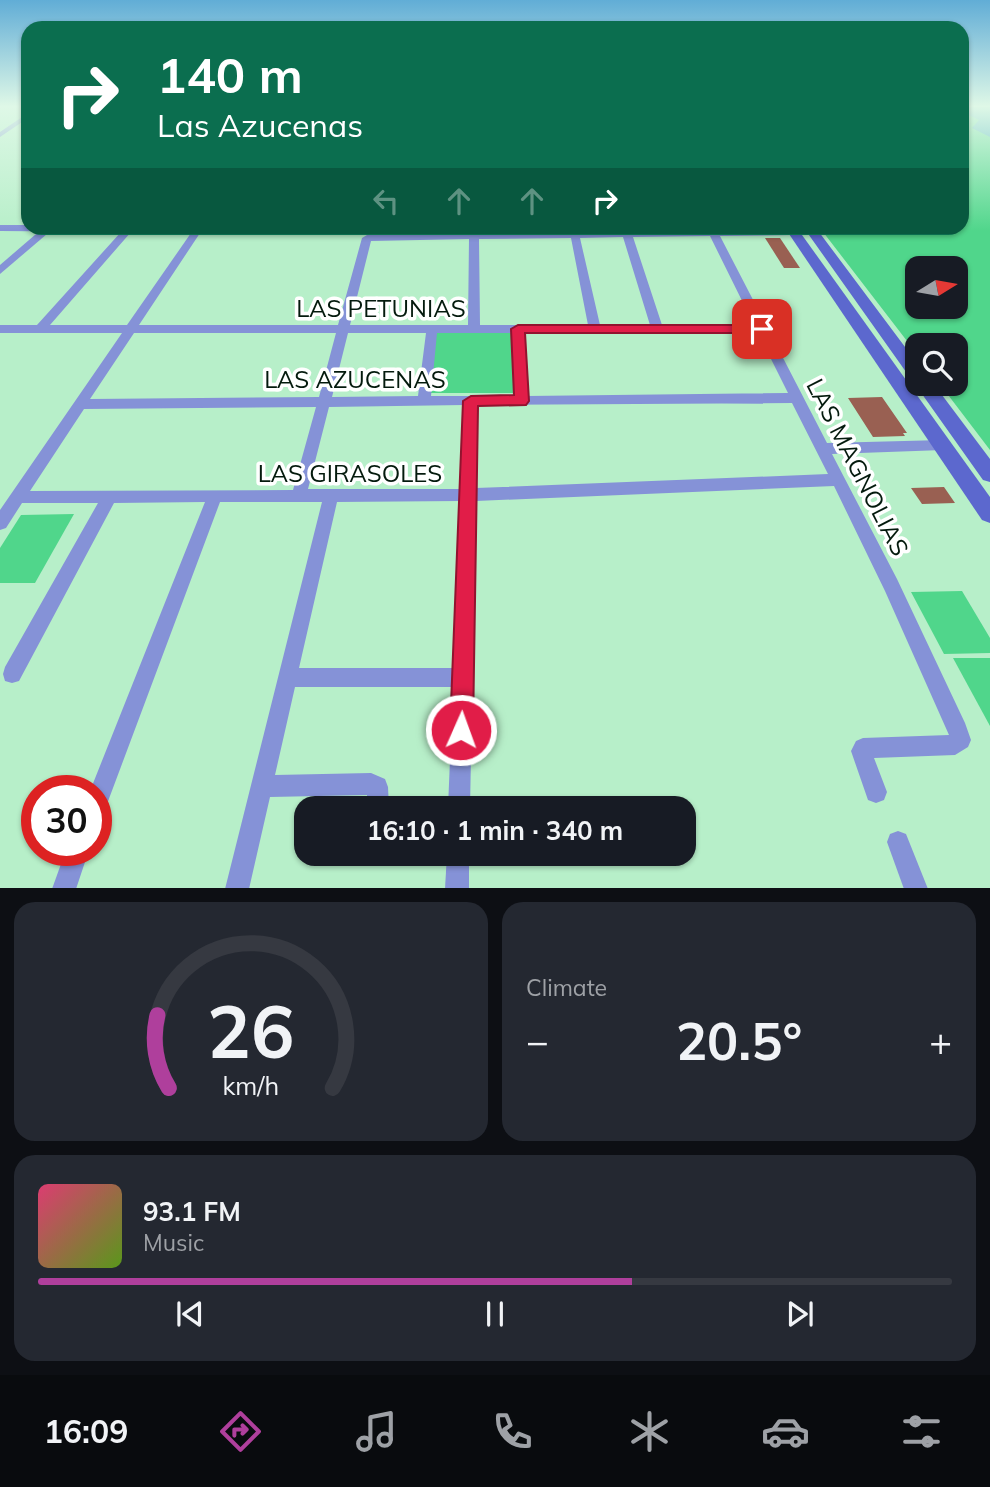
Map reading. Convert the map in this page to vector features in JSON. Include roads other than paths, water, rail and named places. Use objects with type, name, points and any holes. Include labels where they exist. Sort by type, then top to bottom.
[{"type":"main road","points":[[803,235],[990,514]]},
{"type":"main road","points":[[804,235],[905,360]]},
{"type":"main road","points":[[933,396],[990,474]]},
{"type":"street","points":[[0,229],[21,228]]},
{"type":"street","points":[[0,259],[27,235]]},
{"type":"street","points":[[0,271],[41,235]]},
{"type":"street","points":[[40,329],[125,235]]},
{"type":"street","points":[[0,523],[194,235]]},
{"type":"street","points":[[474,235],[474,329]]},
{"type":"street","points":[[299,496],[365,241],[371,236],[575,235],[595,329]]},
{"type":"street","points":[[627,235],[657,329]]},
{"type":"street","name":"LAS MAGNOLIAS","points":[[708,235],[762,329],[839,480],[958,730],[961,740],[956,745],[863,748],[861,751],[876,792]]},
{"type":"street","name":"LAS PETUNIAS","points":[[0,329],[762,329]]},
{"type":"street","points":[[424,401],[432,329]]},
{"type":"street","points":[[518,329],[521,401]]},
{"type":"street","name":"LAS AZUCENAS","points":[[80,404],[797,398]]},
{"type":"street","points":[[459,796],[471,401]]},
{"type":"street","points":[[823,449],[943,445]]},
{"type":"street","name":"LAS GIRASOLES","points":[[18,497],[468,495],[839,480]]},
{"type":"street","points":[[107,775],[215,496]]},
{"type":"street","points":[[237,888],[331,496]]},
{"type":"street","points":[[12,674],[109,497]]},
{"type":"street","points":[[287,677],[463,678]]},
{"type":"street","points":[[262,786],[371,784],[377,787],[378,796]]},
{"type":"street","points":[[898,842],[916,888]]},
{"type":"street","points":[[64,888],[72,866]]},
{"type":"street","points":[[457,888],[458,866]]}]
